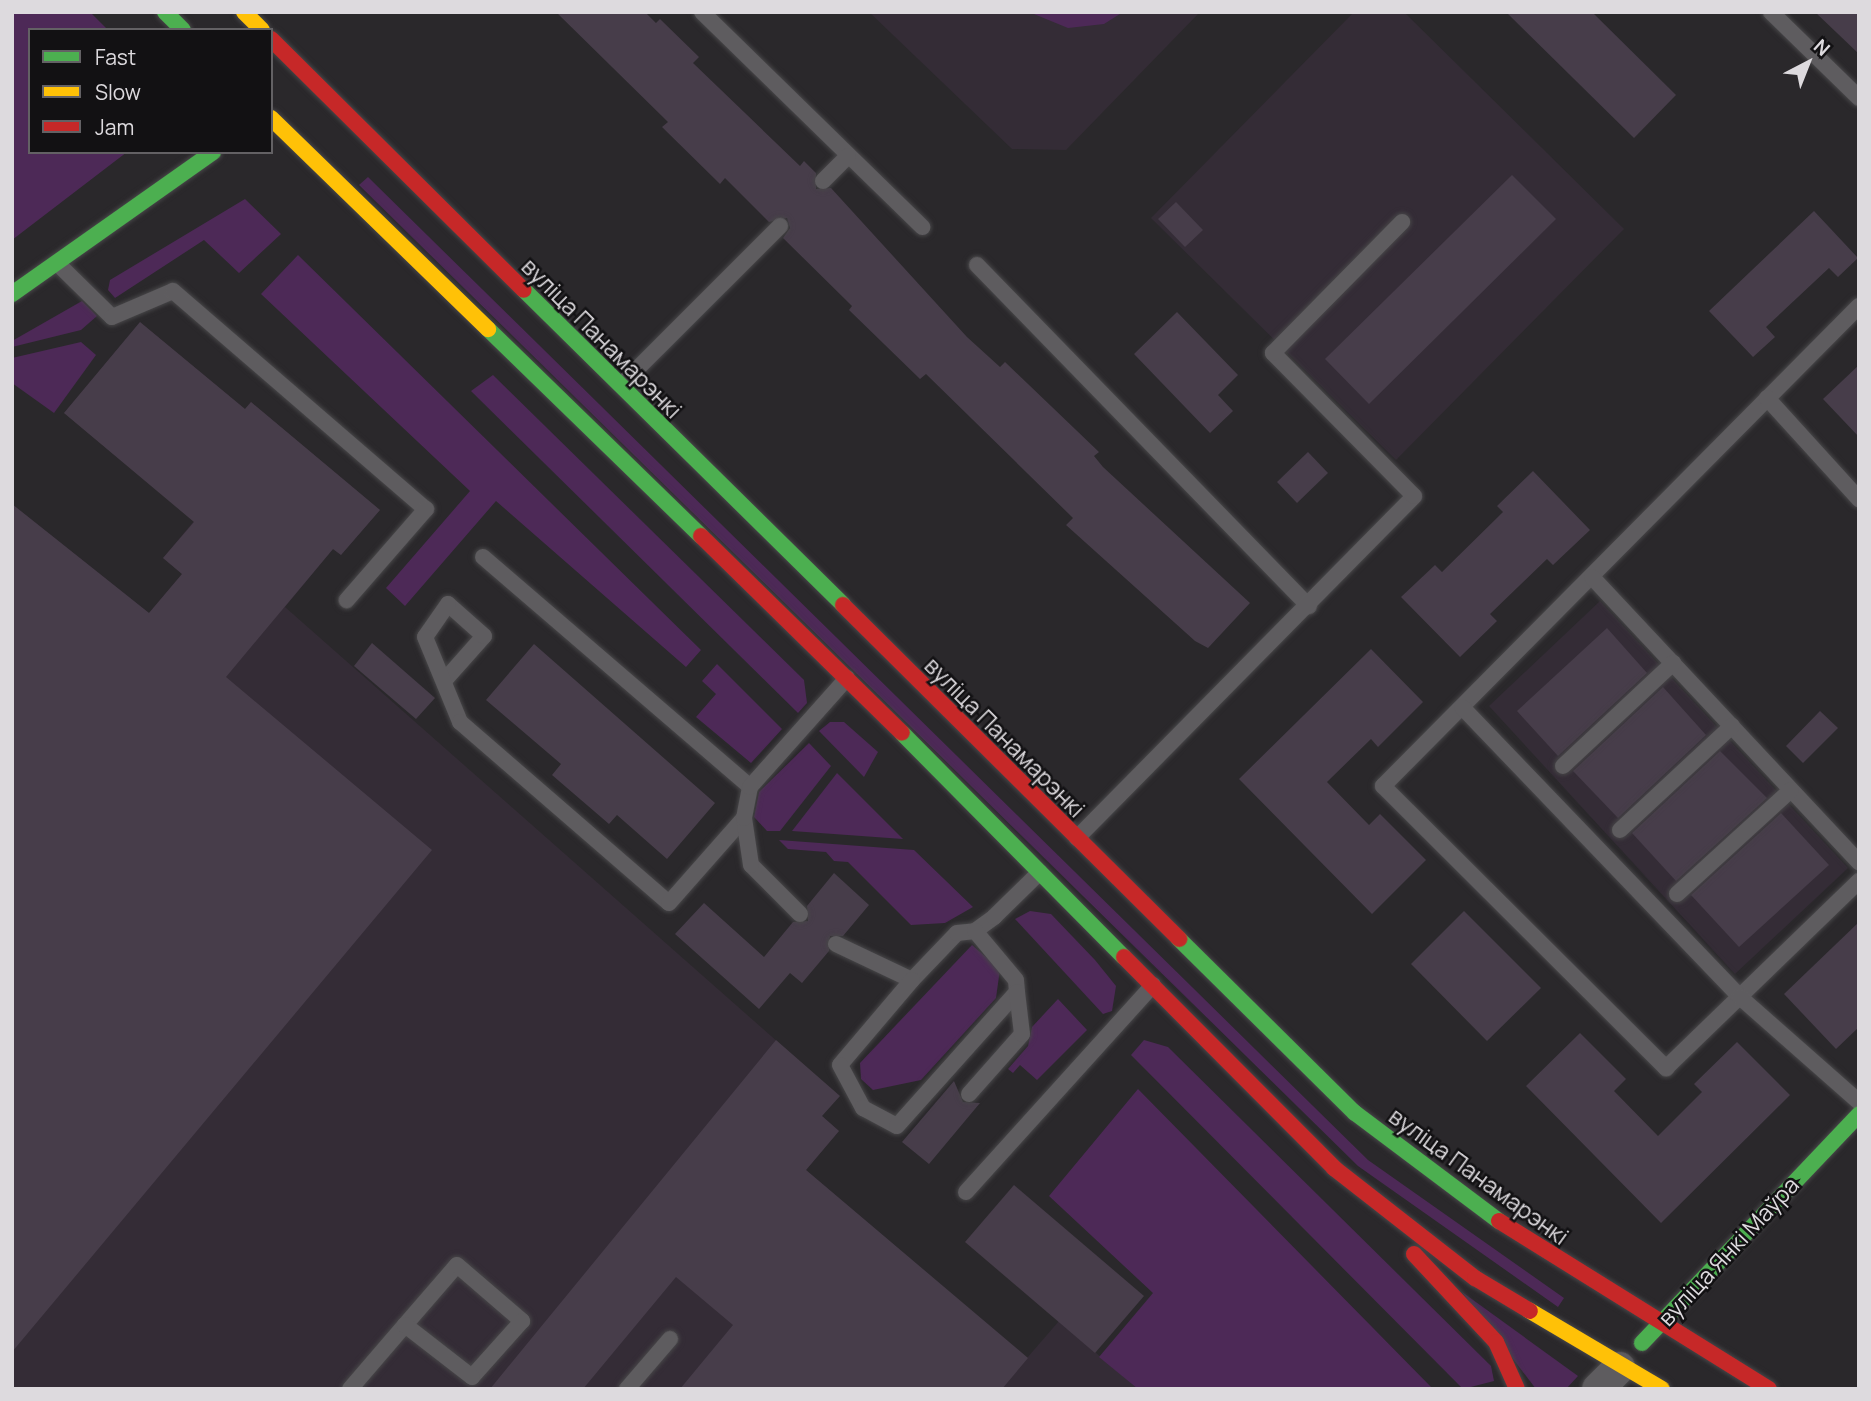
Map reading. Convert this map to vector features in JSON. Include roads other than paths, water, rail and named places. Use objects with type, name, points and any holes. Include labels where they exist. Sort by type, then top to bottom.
[{"type":"main road","points":[[165,12],[181,28]]},
{"type":"main road","points":[[244,12],[260,28]]},
{"type":"main road","name":"вуліца Панамарэнкі","points":[[273,41],[1075,839],[1390,1144],[1659,1325],[1769,1389]]},
{"type":"main road","points":[[279,97],[303,71]]},
{"type":"main road","points":[[273,120],[847,678],[1155,984],[1334,1168],[1496,1342],[1517,1389]]},
{"type":"main road","points":[[12,294],[210,154]]},
{"type":"main road","name":"вуліца Янкі Маўра","points":[[1609,1378],[1859,1114]]},
{"type":"main road","points":[[1334,1168],[1609,1378],[1662,1389]]},
{"type":"lane","points":[[702,12],[922,227]]},
{"type":"lane","points":[[1771,12],[1859,98]]},
{"type":"lane","points":[[823,181],[848,156]]},
{"type":"lane","points":[[1075,839],[1309,606],[1414,496],[1273,353],[1402,222]]},
{"type":"lane","points":[[619,387],[780,226]]},
{"type":"lane","points":[[57,263],[112,317],[173,291],[426,509],[347,600]]},
{"type":"lane","points":[[977,265],[1309,606]]},
{"type":"lane","points":[[1859,306],[1384,786],[1666,1068],[1859,881]]},
{"type":"lane","points":[[1767,398],[1859,499]]},
{"type":"lane","points":[[483,557],[750,787]]},
{"type":"lane","points":[[1592,577],[1859,862]]},
{"type":"lane","points":[[1563,766],[1673,663]]},
{"type":"lane","points":[[800,914],[751,865],[744,818],[750,787],[847,678]]},
{"type":"lane","points":[[444,681],[460,722],[669,903],[744,818]]},
{"type":"lane","points":[[1462,707],[1740,997],[1859,1102]]},
{"type":"lane","points":[[1620,830],[1732,726]]},
{"type":"lane","points":[[1677,894],[1791,790]]},
{"type":"lane","points":[[1017,992],[897,1126],[863,1108],[840,1065],[912,980],[957,933],[975,931],[1041,872]]},
{"type":"lane","points":[[969,1094],[1022,1034],[1016,980],[975,931]]},
{"type":"lane","points":[[836,944],[912,980]]},
{"type":"lane","points":[[966,1192],[1155,984]]},
{"type":"lane","points":[[350,1389],[405,1325],[457,1265],[522,1321],[472,1377],[405,1325]]},
{"type":"lane","points":[[627,1389],[670,1339]]}]
